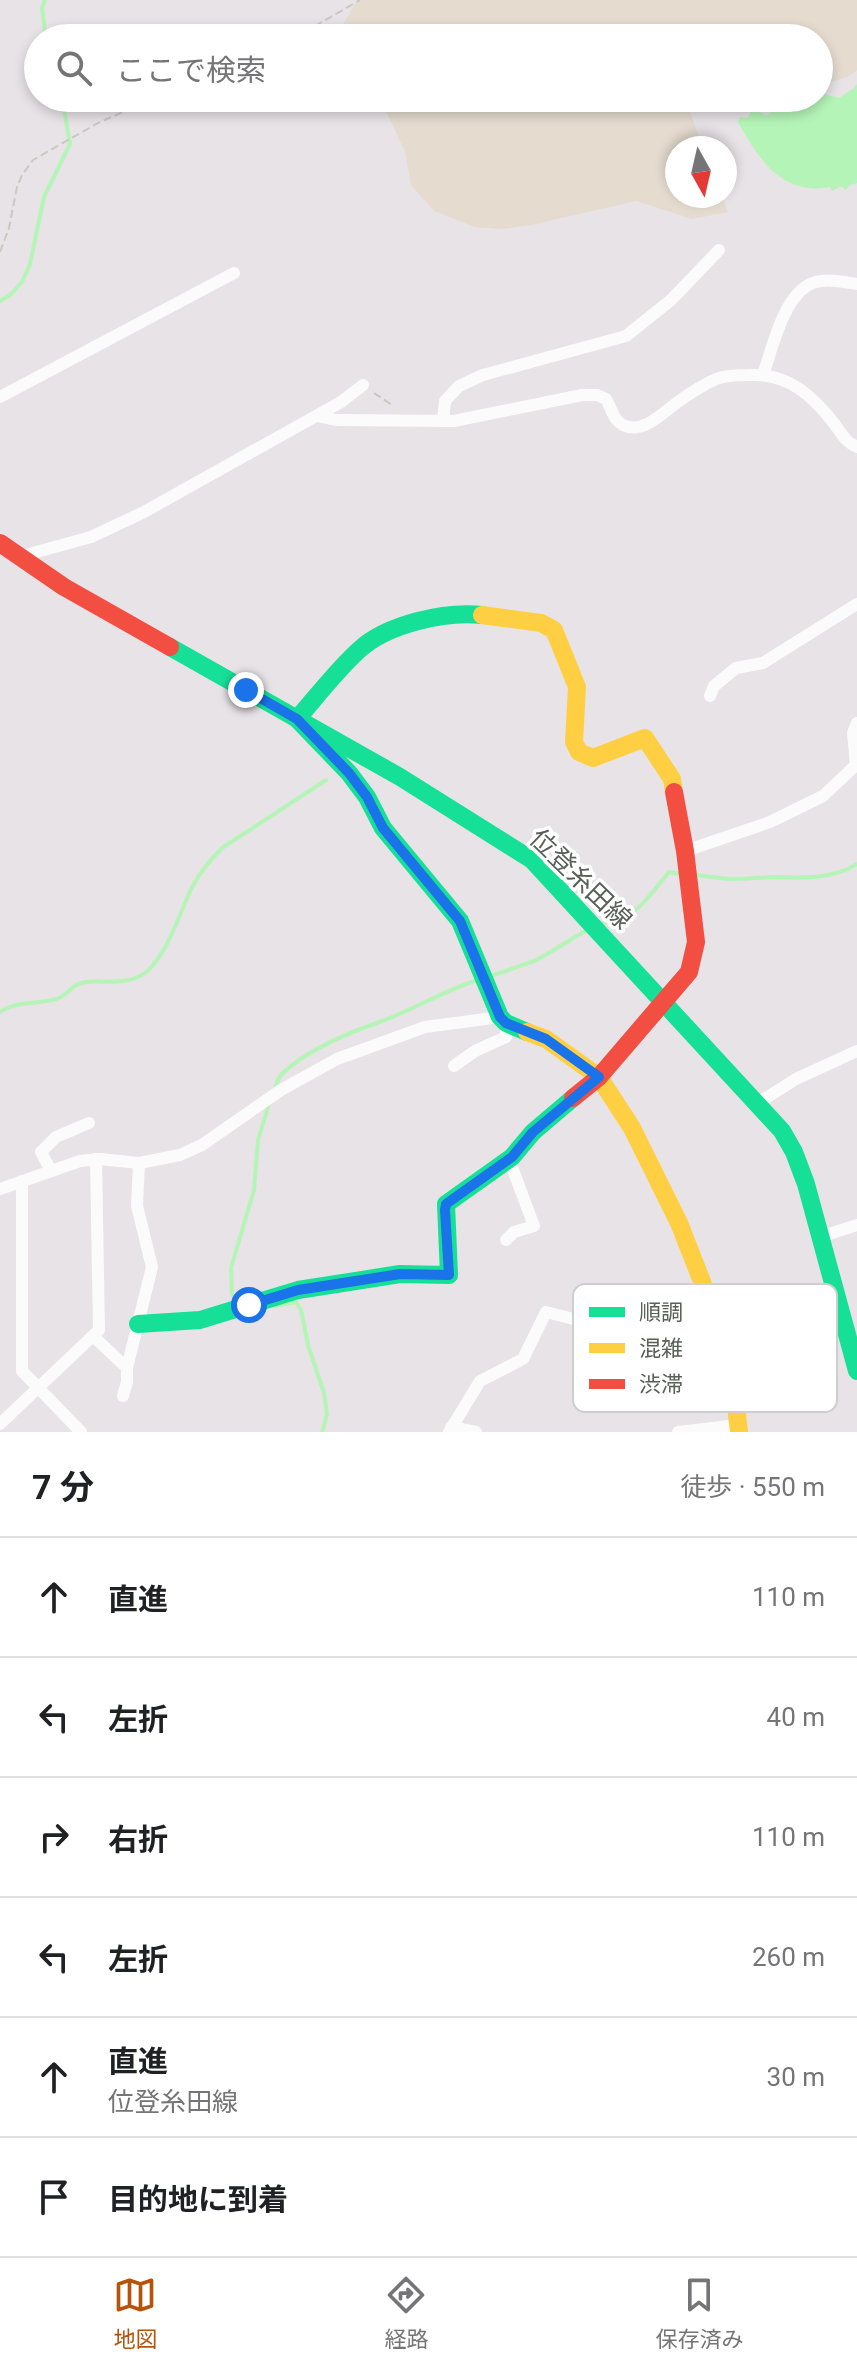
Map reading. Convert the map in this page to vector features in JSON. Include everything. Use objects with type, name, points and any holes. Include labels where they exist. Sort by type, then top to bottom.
[{"type":"street","points":[[443,421],[445,401],[459,386],[483,375],[626,336],[671,300],[719,250]]},
{"type":"street","points":[[0,397],[234,273]]},
{"type":"street","points":[[763,375],[778,324],[799,293],[812,283],[857,284]]},
{"type":"street","points":[[317,416],[336,420],[454,421],[582,395],[597,395],[606,399],[614,418],[622,424],[636,427],[649,423],[718,378],[763,375],[789,381],[836,425],[847,443],[857,447]]},
{"type":"street","points":[[18,557],[91,537],[144,512],[317,416],[363,385]]},
{"type":"street","name":"位登糸田線","points":[[0,543],[53,581],[358,752],[532,860],[782,1131],[794,1152],[833,1284]]},
{"type":"street","points":[[710,696],[714,686],[736,668],[763,663],[857,604]]},
{"type":"street","points":[[138,1324],[200,1320],[312,1288],[400,1274],[449,1275],[446,1204],[509,1159],[533,1132],[599,1077],[689,972],[696,942],[672,779],[645,738],[593,758],[579,752],[574,742],[577,687],[554,630],[541,623],[471,614],[402,625],[361,648],[297,719],[349,773],[367,797],[383,828],[460,921],[503,1020],[506,1037],[475,1051],[454,1066]]},
{"type":"street","points":[[685,851],[770,822],[823,796],[856,765],[853,733],[857,723]]},
{"type":"street","points":[[0,1189],[80,1161],[96,1159],[139,1163],[180,1155],[202,1145],[281,1090],[337,1059],[425,1027],[503,1020],[546,1039],[599,1077],[632,1128],[679,1223],[703,1284]]},
{"type":"street","points":[[758,1103],[796,1079],[857,1051]]},
{"type":"street","points":[[51,1171],[41,1152],[56,1137],[89,1123]]},
{"type":"street","points":[[0,1424],[99,1330],[96,1159]]},
{"type":"street","points":[[506,1240],[514,1232],[534,1226],[509,1159]]},
{"type":"street","points":[[123,1396],[152,1267],[137,1206],[139,1163]]},
{"type":"street","points":[[22,1181],[22,1371],[81,1432]]},
{"type":"street","points":[[820,1237],[857,1225]]},
{"type":"street","name":"位登糸田線","points":[[837,1299],[857,1371]]},
{"type":"street","points":[[476,1432],[450,1430],[480,1381],[523,1359],[546,1312],[573,1319]]},
{"type":"street","points":[[93,1336],[127,1368]]},
{"type":"street","points":[[678,1432],[738,1428]]},
{"type":"path","points":[[318,24],[360,0]]},
{"type":"path","points":[[0,252],[9,228],[17,187],[33,160],[123,112]]},
{"type":"path","points":[[363,385],[392,405]]},
{"type":"shaded area","points":[[357,0],[857,0],[857,70],[848,77],[833,81],[833,24],[343,24]]},
{"type":"shaded area","points":[[857,84],[857,183],[846,190],[841,186],[832,191],[830,187],[798,186],[785,180],[764,162],[738,122],[740,117],[747,118],[751,112],[765,115],[771,112],[833,112],[833,96],[839,98]]},
{"type":"shaded area","points":[[386,112],[690,112],[699,136],[665,136],[665,208],[726,208],[728,212],[692,219],[636,201],[531,225],[502,229],[475,227],[434,211],[411,185],[405,152]]},
{"type":"waterway","points":[[44,24],[42,8],[45,0]]},
{"type":"waterway","points":[[0,301],[22,282],[30,264],[44,197],[70,144],[64,112]]},
{"type":"waterway","points":[[0,1012],[14,1005],[59,998],[85,982],[123,981],[145,973],[160,956],[195,882],[222,848],[326,780]]},
{"type":"waterway","points":[[694,875],[732,879],[808,877],[828,875],[857,864]]},
{"type":"waterway","points":[[598,925],[639,907],[669,872],[681,874]]},
{"type":"waterway","points":[[491,976],[537,960],[587,930]]},
{"type":"waterway","points":[[274,1092],[281,1075],[313,1051],[478,980]]},
{"type":"waterway","points":[[237,1305],[232,1293],[231,1268],[254,1190],[258,1140],[269,1104]]},
{"type":"waterway","points":[[275,1306],[296,1302],[301,1310],[308,1345],[324,1393],[327,1414],[322,1432]]},
{"type":"traffic: fast","points":[[482,615],[434,617],[385,633],[359,650],[297,719],[349,773],[367,797],[383,828],[460,921],[500,1017],[527,1032]]},
{"type":"traffic: fast","points":[[170,647],[400,777],[532,860],[782,1131],[806,1184],[833,1284]]},
{"type":"traffic: fast","points":[[138,1324],[200,1320],[298,1290],[400,1274],[449,1275],[446,1204],[512,1157],[533,1132],[573,1098]]},
{"type":"traffic: fast","points":[[837,1298],[857,1371]]},
{"type":"traffic: slow","points":[[482,615],[541,623],[554,630],[577,687],[574,742],[579,752],[593,758],[645,738],[672,779],[674,792]]},
{"type":"traffic: slow","points":[[527,1032],[546,1039],[599,1077],[632,1128],[679,1223],[703,1284]]},
{"type":"traffic: slow","points":[[737,1412],[739,1432]]},
{"type":"traffic: jam","points":[[0,543],[64,587],[170,647]]},
{"type":"traffic: jam","points":[[573,1098],[599,1077],[689,972],[696,942],[674,792]]},
{"type":"route","points":[[246,690],[297,719],[349,773],[367,797],[383,828],[460,921],[500,1017],[506,1023],[546,1039],[599,1077],[533,1132],[512,1157],[446,1204],[449,1275],[400,1274],[298,1290],[249,1305]]}]
